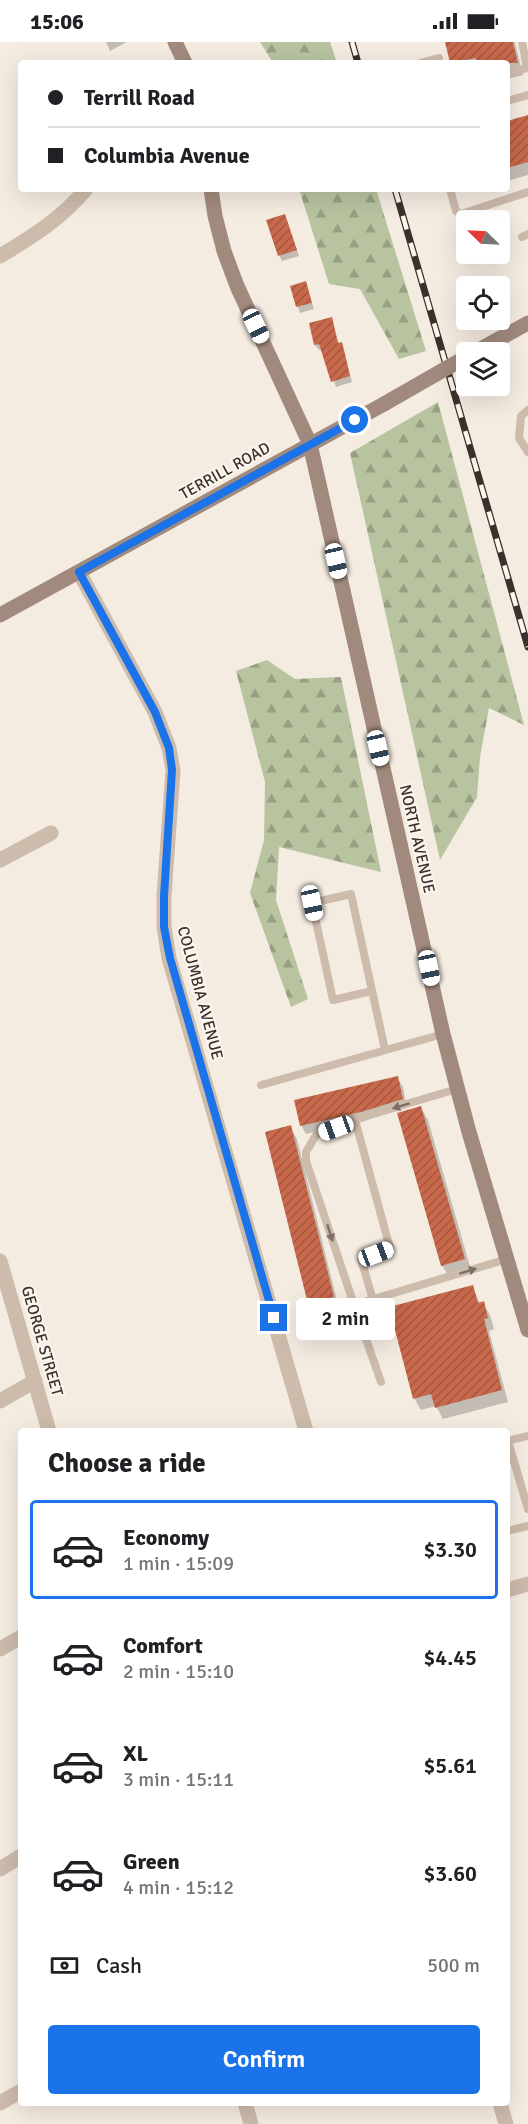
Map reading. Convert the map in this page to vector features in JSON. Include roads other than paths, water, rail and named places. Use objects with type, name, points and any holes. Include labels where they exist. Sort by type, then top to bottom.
[{"type":"street","points":[[0,256],[36,234],[58,217],[83,192]]},
{"type":"street","name":"NORTH AVENUE","points":[[211,192],[224,251],[237,286],[310,444],[443,1034],[528,1330]]},
{"type":"street","points":[[493,342],[528,323]]},
{"type":"street","name":"TERRILL ROAD","points":[[0,615],[456,363]]},
{"type":"street","name":"COLUMBIA AVENUE","points":[[79,572],[155,712],[169,748],[172,770],[164,927],[170,958],[305,1428]]},
{"type":"street","points":[[0,861],[51,833]]},
{"type":"street","name":"GEORGE STREET","points":[[0,1261],[49,1428]]},
{"type":"street","points":[[0,1401],[35,1381]]},
{"type":"street","points":[[510,1589],[528,1584]]},
{"type":"street","points":[[0,1648],[18,1639]]},
{"type":"street","points":[[0,1869],[18,1858]]},
{"type":"street","points":[[0,2103],[18,2093]]},
{"type":"street","points":[[246,2106],[251,2124]]},
{"type":"street","points":[[501,2106],[506,2124]]},
{"type":"lane","points":[[510,72],[528,68],[522,42]]},
{"type":"lane","points":[[432,60],[440,58]]},
{"type":"lane","points":[[510,100],[528,95]]},
{"type":"lane","points":[[451,192],[456,211],[461,214],[528,192]]},
{"type":"lane","points":[[528,410],[521,416],[519,438],[528,452]]},
{"type":"lane","points":[[372,991],[333,1000],[312,903],[351,894],[385,1050]]},
{"type":"lane","points":[[261,1085],[443,1034]]},
{"type":"lane","points":[[381,1382],[306,1161],[306,1152],[316,1135],[355,1120],[457,1089]]},
{"type":"lane","points":[[355,1120],[390,1248],[362,1259],[373,1299]]},
{"type":"lane","points":[[354,1305],[507,1259]]},
{"type":"lane","points":[[510,1440],[528,1436]]},
{"type":"lane","points":[[510,1448],[528,1509]]},
{"type":"lane","points":[[510,1531],[528,1526]]},
{"type":"railway","points":[[352,42],[357,60]]},
{"type":"railway","points":[[396,192],[528,647]]}]
